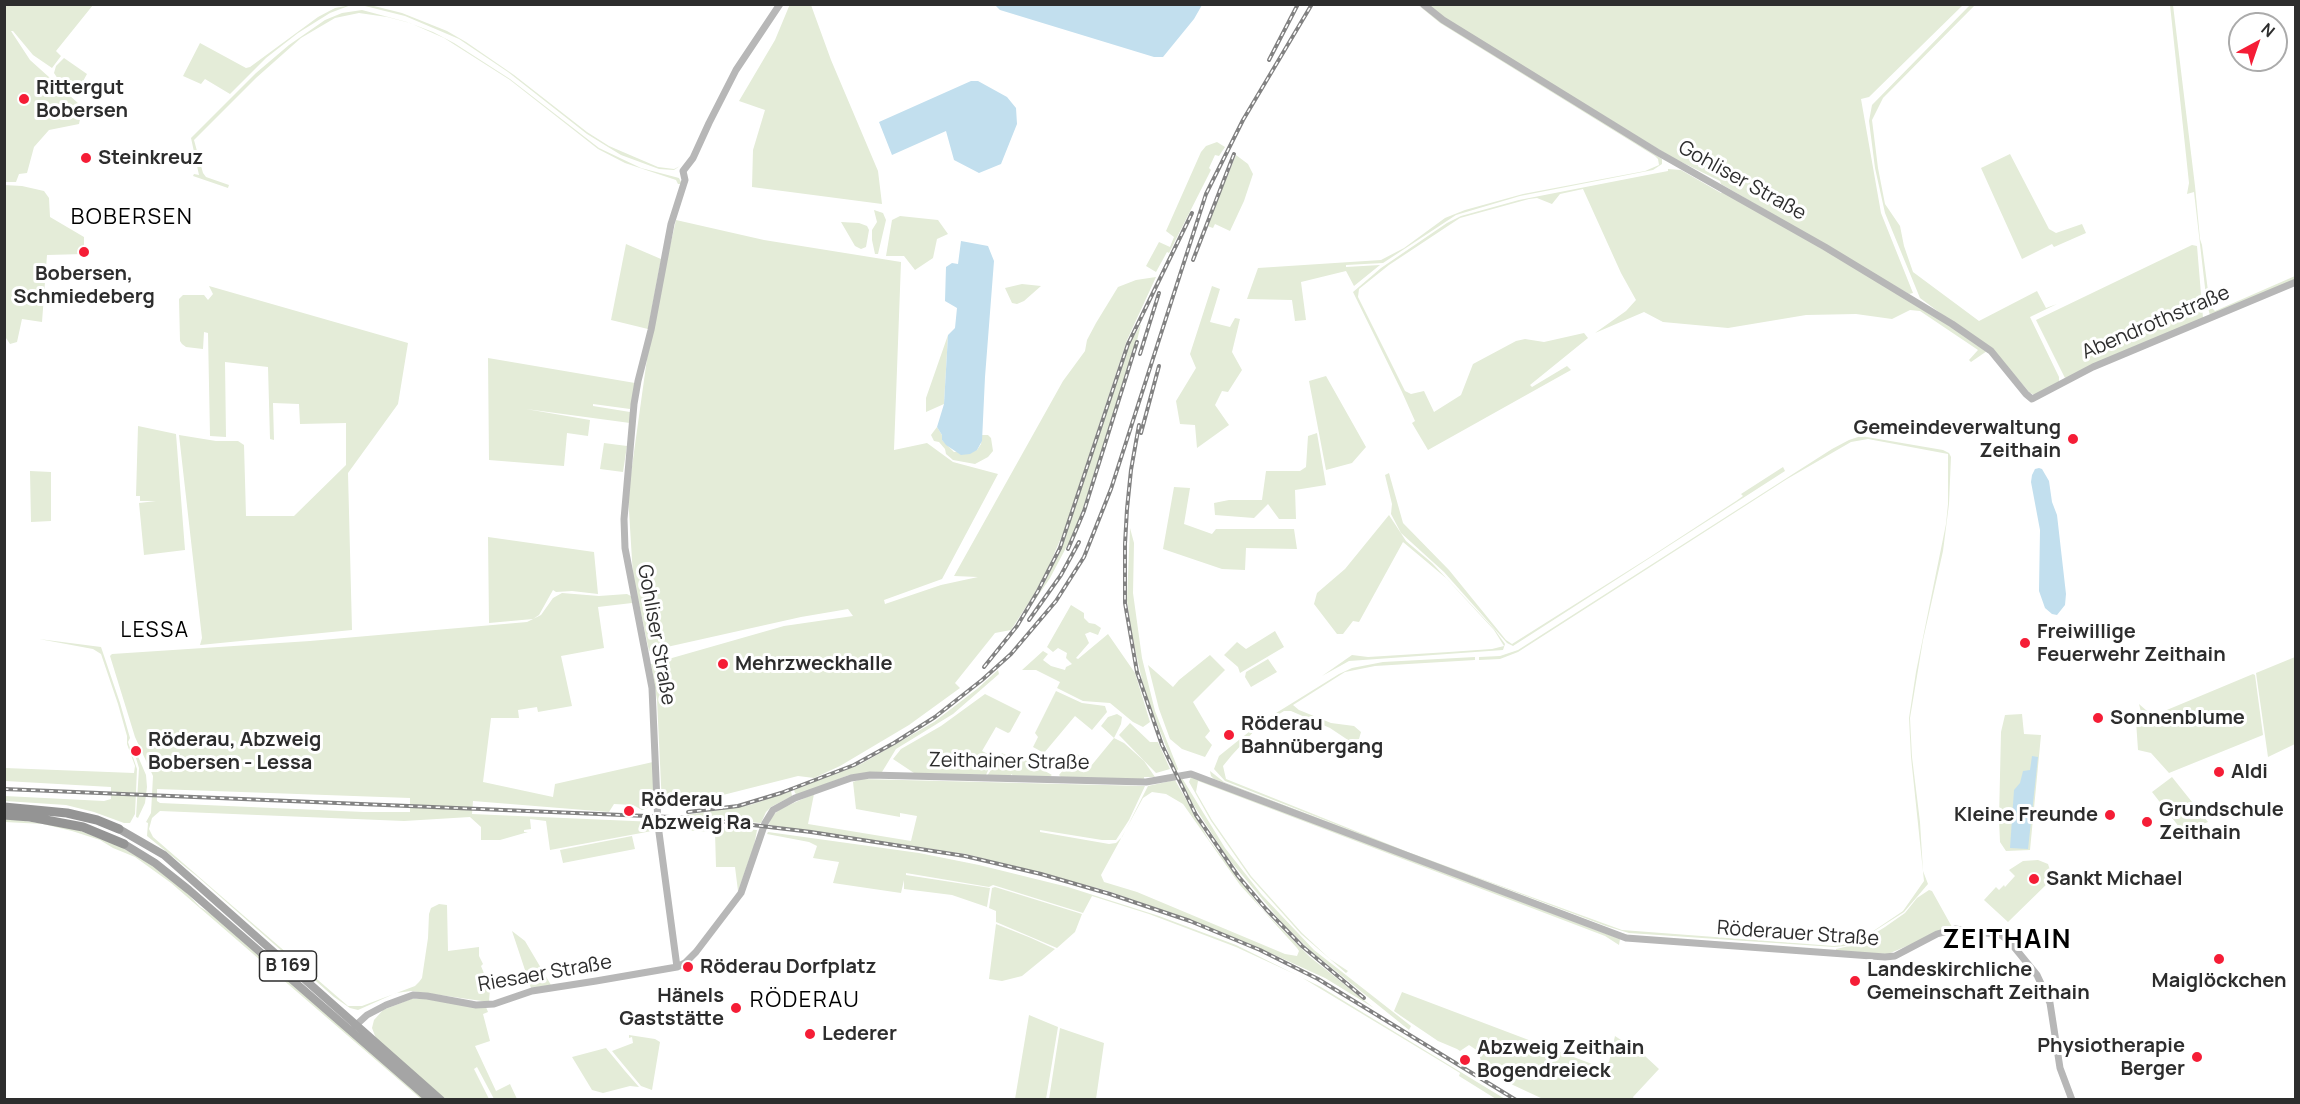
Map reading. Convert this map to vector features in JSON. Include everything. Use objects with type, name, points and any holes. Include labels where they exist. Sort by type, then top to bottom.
[{"type":"highway","name":"B 169","points":[[4,807],[67,813],[97,820],[119,830]]},
{"type":"highway","name":"B 169","points":[[4,815],[30,817],[83,827],[124,844]]},
{"type":"main road","name":"B 169","points":[[119,830],[164,855],[441,1100]]},
{"type":"main road","name":"B 169","points":[[124,844],[179,881],[430,1100]]},
{"type":"main road","points":[[343,1024],[355,1026]]},
{"type":"street","name":"Gohliser Straße","points":[[677,967],[658,825],[652,688],[625,548],[624,519],[638,381],[651,330],[671,224],[685,180],[683,171],[693,158],[736,70],[780,4]]},
{"type":"street","name":"Gohliser Straße","points":[[1424,4],[1443,20],[1656,152],[1826,247],[1934,312],[1991,351],[2032,399]]},
{"type":"street","name":"Abendrothstraße","points":[[2032,399],[2093,367],[2295,282]]},
{"type":"street","name":"Zeithainer Straße","points":[[677,967],[688,962],[741,893],[765,823],[773,810],[795,798],[840,781],[870,775],[1146,782],[1191,774],[1626,938]]},
{"type":"street","name":"Röderauer Straße","points":[[1626,938],[1885,957],[1907,951],[1937,934],[1955,929],[2001,935],[2010,942],[2037,975],[2050,1004],[2060,1068],[2072,1100]]},
{"type":"street","name":"Riesaer Straße","points":[[355,1026],[379,1008],[408,996],[420,995],[489,1005],[532,991],[677,967]]},
{"type":"green space","points":[[5,4],[93,5],[56,51],[61,56],[52,68],[33,55],[11,31],[30,60],[79,104],[82,110],[79,124],[49,130],[34,147],[27,173],[19,174],[16,182],[5,182]]},
{"type":"green space","points":[[790,4],[811,5],[831,60],[878,171],[882,204],[752,187],[753,150],[765,110],[739,101],[775,40]]},
{"type":"green space","points":[[351,5],[330,13],[298,33],[266,58],[230,94],[205,79],[201,84],[183,76],[200,43],[246,68],[250,67],[318,17],[335,8]]},
{"type":"green space","points":[[361,5],[402,13],[447,31],[514,75],[587,132],[609,146],[658,167],[674,169],[680,166],[674,170],[659,169],[621,155],[587,134],[508,72],[459,39],[405,16]]},
{"type":"green space","points":[[1418,5],[1662,159],[1662,164],[1653,170],[1520,196],[1456,215],[1383,263],[1346,265],[1346,267],[1380,265],[1354,286],[1346,271],[1301,282],[1306,320],[1295,321],[1292,300],[1247,299],[1258,268],[1381,260],[1404,248],[1445,218],[1465,210],[1523,194],[1645,171],[1659,165],[1655,156],[1440,23]]},
{"type":"green space","points":[[1428,5],[1963,5],[1869,97],[1861,99],[1881,213],[1913,293],[1909,294],[1721,184],[1720,181],[1673,158],[1443,17]]},
{"type":"green space","points":[[1970,5],[1975,5],[1883,98],[1872,120],[1878,168],[1885,204],[1900,226],[1913,272],[1979,321],[2037,291],[2046,308],[2057,304],[2030,317],[2059,377],[2059,382],[2035,395],[2030,393],[1999,357],[1920,298],[1885,213],[1875,168],[1869,121],[1872,105]]},
{"type":"green space","points":[[2170,5],[2173,5],[2210,306],[2215,311],[2295,276],[2295,280],[2210,315],[2207,305],[2194,192],[2187,194],[2189,183]]},
{"type":"green space","points":[[362,10],[409,23],[359,13],[335,18],[301,38],[256,78],[194,140],[203,173],[206,177],[229,185],[228,188],[193,176],[194,174],[199,175],[191,138],[256,73],[289,45],[325,20],[342,13]]},
{"type":"green space","points":[[413,24],[433,32],[454,43],[510,79],[599,148],[641,168],[679,178],[682,184],[625,163],[598,149],[510,80],[444,38]]},
{"type":"green space","points":[[64,58],[87,74],[82,83],[83,94],[77,97],[54,73],[56,66]]},
{"type":"green space","points":[[1217,142],[1225,147],[1219,156],[1215,155],[1209,168],[1211,170],[1169,253],[1167,252],[1156,272],[1146,266],[1159,242],[1170,247],[1174,237],[1166,231],[1201,152],[1206,146]]},
{"type":"green space","points":[[2010,154],[2049,229],[2056,233],[2082,224],[2086,233],[2054,247],[2052,244],[2022,259],[1981,168]]},
{"type":"green space","points":[[1236,155],[1248,164],[1253,174],[1244,201],[1230,231],[1215,224],[1213,228],[1207,226]]},
{"type":"green space","points":[[1668,169],[1681,170],[1721,193],[1724,191],[1933,314],[1987,351],[1971,362],[1969,360],[1978,350],[1920,311],[1910,310],[1892,319],[1856,314],[1806,315],[1728,328],[1663,322],[1644,312],[1595,333],[1626,311],[1636,300],[1621,273],[1583,189],[1560,194],[1552,204],[1537,198],[1529,199],[1460,218],[1389,265],[1359,289],[1358,297],[1405,391],[1411,394],[1424,391],[1434,412],[1461,395],[1473,364],[1516,341],[1525,339],[1544,342],[1584,333],[1588,338],[1530,385],[1532,387],[1567,366],[1571,370],[1428,450],[1412,423],[1415,421],[1402,392],[1353,292],[1381,268],[1461,216],[1519,200],[1668,171]]},
{"type":"green space","points":[[4,185],[44,191],[49,198],[50,217],[84,237],[84,254],[47,255],[42,322],[22,319],[17,342],[10,344],[4,335]]},
{"type":"green space","points":[[874,210],[883,213],[886,220],[878,254],[875,254],[872,240],[872,230],[877,222]]},
{"type":"green space","points":[[900,216],[938,220],[948,234],[937,239],[933,258],[915,270],[904,256],[886,256],[892,220]]},
{"type":"green space","points":[[676,220],[764,240],[901,262],[894,450],[927,443],[953,462],[998,474],[942,579],[884,600],[885,604],[941,585],[978,577],[954,576],[1063,381],[1085,351],[1087,340],[1096,323],[1118,287],[1136,280],[1156,277],[1127,340],[1064,531],[1048,568],[1011,630],[995,633],[955,683],[960,688],[909,725],[840,766],[814,778],[798,776],[715,797],[662,805],[657,700],[651,664],[784,626],[853,616],[848,609],[801,617],[649,651],[633,576],[628,495],[651,330]]},
{"type":"green space","points":[[841,222],[867,226],[869,230],[866,247],[861,249],[855,246]]},
{"type":"green space","points":[[626,244],[661,259],[648,329],[611,320]]},
{"type":"green space","points":[[2192,245],[2197,246],[2203,318],[2065,378],[2036,320]]},
{"type":"green space","points":[[1022,284],[1041,286],[1024,301],[1017,304],[1012,303],[1005,288]]},
{"type":"green space","points":[[209,286],[408,343],[398,404],[348,473],[352,630],[200,645],[202,638],[179,435],[216,441],[238,441],[244,445],[246,516],[294,516],[346,465],[346,423],[300,424],[299,404],[273,403],[274,440],[270,439],[268,367],[225,362],[226,437],[210,436],[208,333],[204,332],[203,349],[186,347],[182,344],[179,299],[183,295],[204,295],[208,300],[213,294]]},
{"type":"green space","points":[[1212,286],[1220,289],[1210,322],[1230,327],[1235,318],[1240,319],[1232,352],[1242,370],[1228,392],[1222,391],[1215,405],[1229,425],[1197,448],[1195,425],[1180,424],[1176,401],[1196,368],[1190,354]]},
{"type":"green space","points":[[1141,324],[1134,353],[1076,529],[1050,578],[1031,606],[1064,541],[1121,366],[1129,345]]},
{"type":"green space","points":[[948,335],[944,404],[926,412],[926,398]]},
{"type":"green space","points":[[488,358],[635,383],[630,409],[593,404],[593,406],[630,412],[630,423],[526,409],[590,420],[588,436],[567,433],[564,466],[489,460]]},
{"type":"green space","points":[[1326,376],[1366,447],[1352,463],[1326,470],[1309,381]]},
{"type":"green space","points":[[138,426],[176,434],[185,550],[144,555],[139,503],[156,501],[140,501],[140,496],[136,496]]},
{"type":"green space","points":[[937,427],[942,440],[954,452],[977,450],[981,444],[982,435],[988,435],[991,438],[993,451],[988,457],[975,464],[953,460],[931,435]]},
{"type":"green space","points":[[1317,433],[1326,485],[1295,490],[1296,519],[1279,519],[1268,504],[1254,518],[1215,515],[1214,503],[1229,500],[1262,500],[1266,471],[1300,471],[1306,467],[1308,436]]},
{"type":"green space","points":[[1861,436],[1943,450],[1949,453],[1951,457],[1949,504],[1943,551],[1923,640],[1910,718],[1923,871],[1928,884],[1904,912],[1857,942],[1903,911],[1924,881],[1911,757],[1909,718],[1916,672],[1946,524],[1948,454],[1868,439],[1851,442],[1787,479],[1518,652],[1500,659],[1479,660],[1479,657],[1500,656],[1518,650],[1832,449]]},
{"type":"green space","points":[[604,443],[627,446],[623,472],[600,469]]},
{"type":"green space","points":[[1783,467],[1785,471],[1513,646],[1507,643],[1444,572],[1401,533],[1391,514],[1392,504],[1385,475],[1389,473],[1403,523],[1449,570],[1506,640],[1512,644],[1736,501],[1743,496],[1741,494]]},
{"type":"green space","points":[[30,471],[51,472],[51,521],[31,522]]},
{"type":"green space","points":[[1174,487],[1190,488],[1184,524],[1212,534],[1216,529],[1294,529],[1297,549],[1246,548],[1245,570],[1222,569],[1163,549]]},
{"type":"green space","points":[[1389,515],[1406,541],[1432,563],[1495,630],[1505,644],[1503,650],[1349,661],[1322,676],[1352,655],[1368,657],[1492,649],[1504,646],[1494,630],[1446,578],[1403,542],[1359,622],[1353,621],[1343,634],[1337,634],[1314,604],[1317,593],[1345,569]]},
{"type":"green space","points":[[1130,528],[1134,543],[1133,593],[1142,658],[1155,711],[1178,769],[1176,772],[1145,693],[1132,636],[1127,600]]},
{"type":"green space","points":[[488,537],[594,552],[598,594],[553,590],[539,615],[533,619],[489,623]]},
{"type":"green space","points":[[562,593],[599,596],[627,594],[631,596],[632,603],[598,607],[604,648],[561,656],[572,706],[538,712],[537,707],[518,710],[519,718],[491,718],[483,782],[553,797],[555,784],[653,762],[654,806],[642,810],[633,805],[614,804],[609,812],[473,801],[472,814],[656,822],[652,824],[652,831],[550,850],[546,821],[530,819],[531,829],[524,830],[528,832],[500,840],[481,840],[481,827],[470,817],[404,821],[160,811],[152,818],[149,829],[153,837],[348,1006],[362,1006],[394,994],[358,1010],[350,1008],[334,997],[198,877],[147,836],[148,823],[146,822],[151,813],[153,776],[135,737],[110,656],[112,654],[310,641],[527,622],[541,615],[553,598]],"holes":[[[157,789],[410,798],[410,812],[364,812],[160,803],[157,801]]]},
{"type":"green space","points":[[1071,605],[1084,613],[1084,618],[1089,623],[1101,628],[1098,635],[1090,632],[1085,634],[1089,643],[1076,658],[1078,659],[1108,634],[1135,673],[1150,722],[1143,727],[1133,722],[1110,703],[1083,701],[1057,688],[1060,682],[1036,670],[1022,670],[1043,651],[1048,654],[1043,660],[1051,666],[1065,670],[1072,664],[1066,658],[1067,653],[1058,648],[1053,652],[1047,647]]},
{"type":"green space","points":[[1275,631],[1284,647],[1240,673],[1238,667],[1224,655],[1237,642],[1246,649]]},
{"type":"green space","points":[[39,639],[101,647],[120,703],[130,738],[128,742],[137,769],[135,814],[130,823],[66,805],[5,801],[5,796],[104,801],[111,799],[111,787],[5,781],[5,768],[134,773],[135,766],[127,744],[127,736],[101,654],[93,649]]},
{"type":"green space","points":[[1210,655],[1225,670],[1193,702],[1210,731],[1205,737],[1212,745],[1205,757],[1182,749],[1170,739],[1159,709],[1148,665],[1173,687]]},
{"type":"green space","points":[[1475,657],[1475,660],[1375,666],[1345,672],[1293,705],[1299,710],[1331,723],[1354,726],[1361,732],[1359,739],[1348,740],[1330,728],[1291,711],[1284,711],[1257,728],[1232,755],[1223,766],[1226,779],[1408,852],[1621,933],[1637,937],[1621,934],[1214,779],[1210,771],[1224,782],[1378,841],[1225,781],[1214,769],[1219,756],[1260,723],[1339,674],[1352,668],[1383,662]]},
{"type":"green space","points":[[2295,657],[2295,744],[2268,757],[2256,673]]},
{"type":"green space","points":[[1268,659],[1277,672],[1251,687],[1245,677],[1246,672]]},
{"type":"green space","points":[[998,670],[999,674],[953,714],[896,749],[882,772],[849,775],[797,795],[795,793],[794,790],[861,764],[934,722]]},
{"type":"green space","points":[[2255,675],[2263,735],[2169,773],[2151,753],[2138,750],[2136,721],[2141,712],[2139,704],[2147,711],[2162,712]]},
{"type":"green space","points":[[1056,691],[1082,703],[1105,706],[1107,712],[1092,730],[1075,716],[1044,753],[1033,747],[1038,737],[1035,733]]},
{"type":"green space","points":[[985,694],[1021,712],[1010,732],[996,727],[982,751],[994,757],[986,775],[914,773],[893,759],[901,749],[941,726]]},
{"type":"green space","points":[[1117,714],[1122,717],[1114,738],[1101,726],[1108,717]]},
{"type":"green space","points":[[2022,714],[2024,734],[2041,735],[2030,850],[2006,851],[2000,842],[1999,819],[2001,732],[2005,715]]},
{"type":"green space","points":[[1130,723],[1150,742],[1158,742],[1170,769],[1156,773],[1119,735]]},
{"type":"green space","points":[[1114,738],[1124,743],[1144,761],[1155,777],[1144,777],[1144,780],[1062,778],[1059,775],[1077,754],[1091,766]]},
{"type":"green space","points":[[1002,753],[1012,758],[1018,756],[1052,775],[1049,777],[1011,774],[1011,776],[987,776]]},
{"type":"green space","points":[[137,754],[146,775],[147,787],[145,803],[138,818],[136,817],[139,768],[135,755]]},
{"type":"green space","points":[[1191,777],[1620,939],[1619,945],[1605,936],[1198,781],[1196,792],[1212,820],[1251,876],[1302,933],[1330,959],[1348,971],[1346,973],[1301,934],[1250,877],[1211,821],[1189,782]]},
{"type":"green space","points":[[2172,777],[2208,822],[2183,832],[2152,792]]},
{"type":"green space","points":[[1182,778],[1225,848],[1262,895],[1314,950],[1411,1026],[1409,1030],[1312,952],[1283,924],[1227,857],[1191,801],[1179,779]]},
{"type":"green space","points":[[861,779],[1145,786],[1129,820],[1116,840],[1102,840],[1040,830],[1040,832],[1109,844],[1116,843],[1121,838],[1101,875],[1104,882],[1137,892],[1285,954],[1297,956],[1299,951],[1297,948],[1240,885],[1183,804],[1166,794],[1152,792],[1143,798],[1126,829],[1148,786],[1175,780],[1209,840],[1262,909],[1310,957],[1374,1008],[1325,978],[1255,946],[1186,918],[1105,890],[966,854],[769,825],[770,818],[780,809],[814,794],[808,824],[911,841],[917,816],[900,813],[900,817],[856,809],[853,782]]},
{"type":"green space","points":[[791,791],[792,796],[771,807],[761,823],[680,816],[750,805]]},
{"type":"green space","points":[[4,818],[73,828],[119,846],[149,863],[184,890],[200,907],[213,915],[426,1099],[421,1099],[171,883],[135,857],[100,840],[72,831],[43,824],[5,822]]},
{"type":"green space","points":[[661,822],[757,830],[754,846],[738,891],[735,867],[716,867],[715,832],[662,829]]},
{"type":"green space","points":[[768,832],[919,853],[1068,887],[1159,916],[1236,945],[1297,975],[1236,947],[1149,914],[1092,896],[1083,913],[993,885],[989,887],[906,873],[906,875],[990,888],[987,907],[952,895],[904,889],[904,880],[901,893],[833,883],[839,862],[813,858],[817,846],[809,842],[767,834]]},
{"type":"green space","points":[[632,836],[635,849],[563,863],[560,850]]},
{"type":"green space","points":[[2038,860],[2048,864],[2051,873],[2050,881],[2008,922],[1984,900],[1996,887],[1999,890],[2004,885],[2005,887],[2015,876],[2009,870],[2023,861]]},
{"type":"green space","points":[[1432,861],[1622,930],[1834,946],[1857,942],[1834,947],[1629,933]]},
{"type":"green space","points":[[992,888],[1082,914],[1075,932],[1057,948],[996,922],[996,911],[989,908]]},
{"type":"green space","points":[[1929,890],[1932,891],[1952,927],[1888,954],[1836,952],[1836,949],[1858,944],[1885,927],[1905,913],[1917,898]]},
{"type":"green space","points":[[439,904],[447,905],[448,951],[479,947],[479,956],[483,964],[481,966],[490,988],[489,1002],[411,991],[397,993],[415,986],[422,978],[431,908]]},
{"type":"green space","points":[[996,924],[1055,949],[1022,976],[1002,981],[989,979]]},
{"type":"green space","points":[[512,931],[525,941],[551,985],[531,988]]},
{"type":"green space","points":[[1302,978],[1321,987],[1505,1099],[1496,1099],[1459,1076],[1460,1073]]},
{"type":"green space","points":[[1402,992],[1600,1067],[1609,1062],[1615,1036],[1630,1046],[1638,1040],[1645,1046],[1645,1056],[1659,1069],[1633,1097],[1634,1099],[1543,1099],[1513,1085],[1481,1061],[1478,1051],[1469,1045],[1460,1051],[1438,1041],[1394,1011]]},
{"type":"green space","points":[[411,999],[486,1007],[488,1012],[483,1014],[490,1041],[475,1046],[496,1091],[510,1084],[517,1099],[494,1099],[477,1067],[474,1069],[489,1099],[445,1099],[377,1041],[372,1028],[374,1020],[383,1010]]},
{"type":"green space","points":[[1029,1015],[1058,1027],[1046,1099],[1015,1099]]},
{"type":"green space","points":[[1060,1028],[1104,1043],[1096,1099],[1049,1099]]},
{"type":"green space","points":[[629,1035],[655,1039],[660,1042],[652,1090],[641,1086],[612,1051],[633,1043]]},
{"type":"green space","points":[[606,1048],[639,1087],[630,1086],[603,1093],[592,1090],[572,1057]]},
{"type":"water","points":[[995,5],[1202,5],[1194,19],[1163,57],[1154,57],[1000,10]]},
{"type":"water","points":[[971,81],[978,81],[1007,97],[1016,108],[1017,124],[1001,164],[979,173],[954,160],[946,131],[892,155],[879,122]]},
{"type":"water","points":[[961,241],[988,246],[994,261],[982,441],[977,450],[961,455],[946,445],[937,427],[944,404],[948,335],[955,328],[957,308],[945,301],[946,267],[952,263],[958,264]]},
{"type":"water","points":[[2039,468],[2049,481],[2052,502],[2057,515],[2066,594],[2065,605],[2057,615],[2045,608],[2039,591],[2040,530],[2031,482],[2035,469]]},
{"type":"water","points":[[2032,756],[2038,757],[2028,849],[2010,848],[2014,790],[2020,783],[2023,771],[2030,770]]},
{"type":"railway","points":[[1269,60],[1298,4]]},
{"type":"railway","points":[[688,812],[738,806],[781,793],[854,765],[894,743],[935,717],[982,680],[1011,654],[1056,601],[1084,557],[1111,489],[1206,194],[1243,120],[1312,4]]},
{"type":"railway","points":[[1193,260],[1234,154]]},
{"type":"railway","points":[[984,667],[1017,626],[1060,548],[1128,344],[1192,213]]},
{"type":"railway","points":[[1140,354],[1159,293]]},
{"type":"railway","points":[[1068,549],[1084,511],[1137,342]]},
{"type":"railway","points":[[1141,433],[1159,366]]},
{"type":"railway","points":[[1139,425],[1127,509],[1125,603],[1137,672],[1162,745],[1196,815],[1238,876],[1302,946],[1364,998]]},
{"type":"railway","points":[[1029,620],[1061,575],[1079,542]]},
{"type":"railway","points":[[4,789],[694,818],[811,832],[965,856],[1041,874],[1110,894],[1190,921],[1260,950],[1318,979],[1516,1100]]},
{"type":"place","name":"Rittergut Bobersen","points":[[24,99]]},
{"type":"place","name":"Steinkreuz","points":[[86,158]]},
{"type":"place","name":"Bobersen, Schmiedeberg","points":[[84,252]]},
{"type":"place","name":"Gemeindeverwaltung Zeithain","points":[[2073,439]]},
{"type":"place","name":"Freiwillige Feuerwehr Zeithain","points":[[2025,643]]},
{"type":"place","name":"Mehrzweckhalle","points":[[723,664]]},
{"type":"place","name":"Sonnenblume","points":[[2098,718]]},
{"type":"place","name":"Röderau Bahnübergang","points":[[1229,735]]},
{"type":"place","name":"Röderau, Abzweig Bobersen - Lessa","points":[[136,751]]},
{"type":"place","name":"Aldi","points":[[2219,772]]},
{"type":"place","name":"Röderau Abzweig Ra","points":[[629,811]]},
{"type":"place","name":"Kleine Freunde","points":[[2110,815]]},
{"type":"place","name":"Grundschule Zeithain","points":[[2147,822]]},
{"type":"place","name":"Sankt Michael","points":[[2034,879]]},
{"type":"place","name":"Maiglöckchen","points":[[2219,959]]},
{"type":"place","name":"Röderau Dorfplatz","points":[[688,967]]},
{"type":"place","name":"Landeskirchliche Gemeinschaft Zeithain","points":[[1855,981]]},
{"type":"place","name":"Hänels Gaststätte","points":[[736,1008]]},
{"type":"place","name":"Lederer","points":[[810,1034]]},
{"type":"place","name":"Physiotherapie Berger","points":[[2197,1057]]},
{"type":"place","name":"Abzweig Zeithain Bogendreieck","points":[[1465,1060]]},
{"type":"district","name":"BOBERSEN","points":[[132,218]]},
{"type":"district","name":"LESSA","points":[[155,631]]},
{"type":"district","name":"ZEITHAIN","points":[[2007,941]]},
{"type":"district","name":"RÖDERAU","points":[[805,1001]]}]
